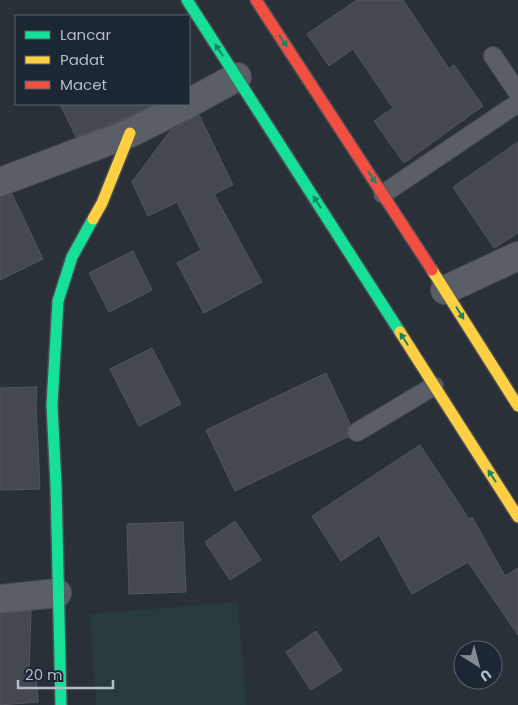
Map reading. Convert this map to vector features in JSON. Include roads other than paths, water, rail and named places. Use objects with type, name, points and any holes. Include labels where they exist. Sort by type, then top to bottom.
[{"type":"main road","points":[[187,0],[518,517]]},
{"type":"main road","points":[[256,0],[445,290],[518,406]]},
{"type":"main road","points":[[61,705],[56,485],[52,405],[58,302],[72,257],[102,203],[130,132]]},
{"type":"street","points":[[190,103],[237,77]]},
{"type":"street","points":[[0,182],[130,132],[186,105]]},
{"type":"street","points":[[445,290],[518,256]]},
{"type":"street","points":[[0,600],[57,594]]},
{"type":"lane","points":[[493,56],[518,93]]},
{"type":"lane","points":[[383,194],[518,103]]},
{"type":"lane","points":[[357,432],[434,386]]}]
